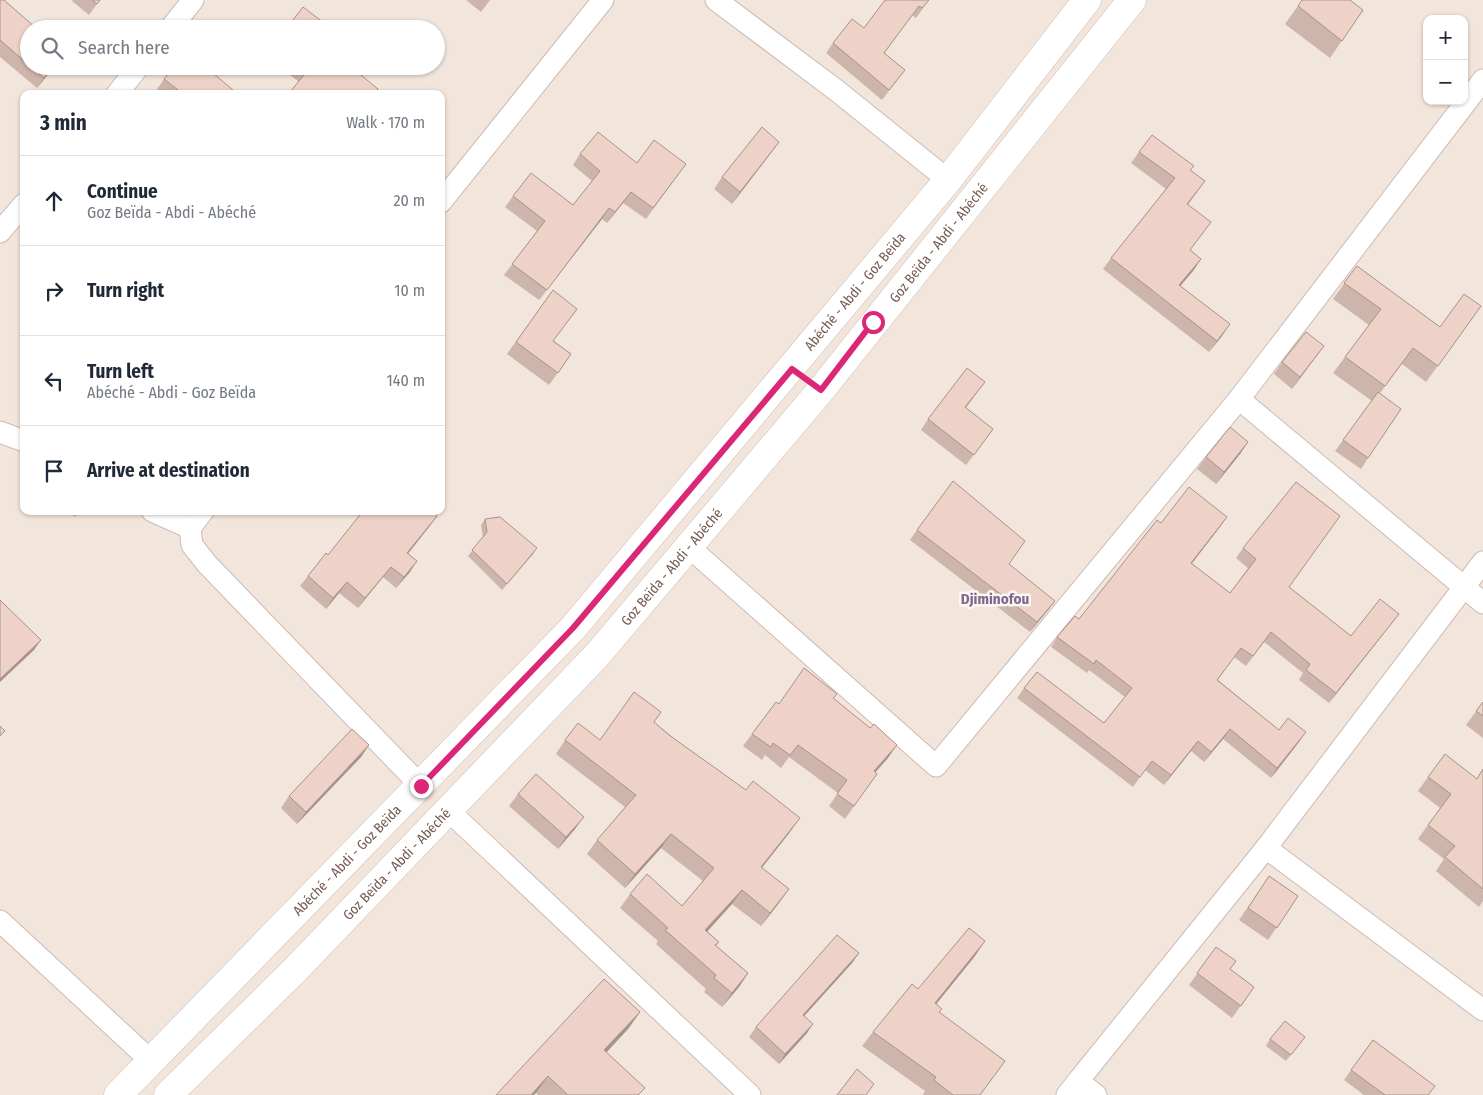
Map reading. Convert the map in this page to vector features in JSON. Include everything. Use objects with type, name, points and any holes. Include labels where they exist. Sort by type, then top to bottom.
[{"type":"main road","name":"Abéché - Abdi - Goz Beïda","points":[[118,1095],[573,628],[792,369],[839,308],[948,180],[1087,0]]},
{"type":"main road","name":"Goz Beïda - Abdi - Abéché","points":[[178,1092],[598,654],[821,390],[1132,0]]},
{"type":"main road","points":[[792,369],[821,390]]},
{"type":"street","points":[[177,20],[193,0]]},
{"type":"street","points":[[445,197],[603,0]]},
{"type":"street","points":[[716,0],[836,90],[948,180]]},
{"type":"street","points":[[119,90],[132,75]]},
{"type":"street","points":[[689,547],[936,766],[1239,399],[1483,80]]},
{"type":"street","points":[[0,232],[20,209]]},
{"type":"street","points":[[1239,399],[1483,603]]},
{"type":"street","points":[[0,432],[20,440]]},
{"type":"street","points":[[161,515],[190,528]]},
{"type":"street","points":[[200,515],[190,528],[192,545],[207,564],[421,786]]},
{"type":"street","points":[[1096,1095],[1073,1088],[1266,848],[1483,562]]},
{"type":"street","points":[[449,811],[750,1095]]},
{"type":"street","points":[[1266,848],[1483,1010]]},
{"type":"street","points":[[0,921],[151,1062]]},
{"type":"shaded area","points":[[0,0],[1483,0],[1483,1095],[0,1095]]},
{"type":"building","points":[[0,0],[4,0],[27,20],[20,20],[20,57],[0,40]]},
{"type":"building","points":[[92,0],[100,0],[97,4]]},
{"type":"building","points":[[885,0],[929,0],[922,8],[919,6],[884,53],[905,70],[889,90],[833,43],[852,19],[864,28]]},
{"type":"building","points":[[1302,0],[1350,0],[1363,10],[1342,41],[1298,6]]},
{"type":"building","points":[[303,7],[320,20],[293,20]]},
{"type":"building","points":[[167,75],[215,75],[233,90],[178,90],[164,79]]},
{"type":"building","points":[[304,75],[361,75],[378,89],[377,90],[292,90]]},
{"type":"building","points":[[762,127],[779,142],[740,192],[722,177]]},
{"type":"building","points":[[598,132],[637,163],[654,140],[686,164],[653,208],[631,192],[615,212],[609,208],[547,290],[512,264],[545,221],[513,196],[531,173],[573,205],[600,171],[580,154]]},
{"type":"building","points":[[1152,135],[1194,166],[1190,170],[1205,181],[1187,204],[1211,222],[1190,250],[1201,259],[1179,285],[1230,324],[1217,341],[1111,258],[1175,178],[1139,152]]},
{"type":"building","points":[[1357,266],[1440,327],[1464,294],[1481,306],[1438,366],[1413,348],[1385,386],[1345,357],[1381,309],[1344,283]]},
{"type":"building","points":[[553,290],[577,309],[553,341],[571,354],[558,373],[516,342]]},
{"type":"building","points":[[1306,332],[1324,346],[1300,377],[1282,362]]},
{"type":"building","points":[[967,368],[985,382],[965,407],[993,429],[974,455],[928,419]]},
{"type":"building","points":[[1378,392],[1401,409],[1368,458],[1343,440]]},
{"type":"building","points":[[1230,427],[1248,442],[1224,472],[1206,457]]},
{"type":"building","points":[[953,481],[1025,541],[1009,564],[1055,601],[1037,622],[917,530]]},
{"type":"building","points":[[1296,482],[1340,516],[1289,587],[1351,636],[1380,599],[1399,614],[1336,693],[1306,670],[1310,664],[1271,632],[1253,656],[1241,648],[1217,680],[1279,730],[1288,718],[1306,732],[1277,768],[1230,729],[1211,752],[1198,741],[1171,775],[1152,761],[1140,777],[1024,688],[1037,672],[1104,723],[1132,688],[1096,660],[1094,664],[1057,637],[1075,616],[1079,619],[1157,520],[1161,523],[1189,487],[1227,517],[1191,563],[1230,593],[1256,559],[1243,548]]},
{"type":"building","points":[[360,515],[437,516],[407,553],[417,561],[404,577],[391,567],[365,598],[347,582],[333,598],[308,576],[326,553],[328,555]]},
{"type":"building","points":[[500,517],[537,548],[507,584],[472,550],[487,532],[485,519]]},
{"type":"building","points":[[0,600],[41,640],[0,679]]},
{"type":"building","points":[[804,668],[837,694],[833,698],[870,728],[874,724],[897,745],[874,771],[877,774],[854,806],[837,794],[847,780],[798,745],[790,755],[773,743],[771,747],[752,734],[776,702],[779,704]]},
{"type":"building","points":[[634,692],[661,712],[654,722],[669,735],[746,790],[753,781],[800,818],[761,867],[789,889],[770,913],[742,890],[705,930],[719,942],[715,945],[748,973],[732,993],[714,978],[716,975],[665,930],[668,928],[630,894],[647,874],[682,906],[714,868],[671,834],[635,874],[597,840],[636,795],[565,740],[578,723],[600,740]]},
{"type":"building","points":[[1483,702],[1483,716],[1476,711]]},
{"type":"building","points":[[0,726],[5,731],[0,736]]},
{"type":"building","points":[[352,729],[369,745],[306,812],[289,796]]},
{"type":"building","points":[[1445,754],[1477,779],[1483,769],[1483,889],[1445,857],[1455,846],[1428,825],[1451,794],[1428,777]]},
{"type":"building","points":[[536,774],[584,817],[566,837],[518,794]]},
{"type":"building","points":[[1269,876],[1298,896],[1277,928],[1248,908]]},
{"type":"building","points":[[969,928],[985,941],[935,1003],[942,1009],[939,1012],[1005,1061],[980,1095],[953,1095],[934,1080],[936,1077],[873,1032],[912,984],[918,989]]},
{"type":"building","points":[[837,935],[859,953],[803,1015],[813,1024],[785,1054],[756,1027]]},
{"type":"building","points":[[1216,947],[1236,961],[1230,969],[1254,987],[1241,1006],[1197,973]]},
{"type":"building","points":[[604,979],[640,1012],[604,1050],[645,1088],[638,1095],[568,1095],[548,1076],[531,1095],[496,1095]]},
{"type":"building","points":[[1285,1021],[1305,1037],[1291,1055],[1270,1039]]},
{"type":"building","points":[[1373,1040],[1435,1086],[1428,1095],[1385,1095],[1351,1070]]},
{"type":"building","points":[[857,1069],[874,1084],[866,1095],[837,1095]]},
{"type":"district","name":"Djiminofou","points":[[995,599]]},
{"type":"route","points":[[421,786],[573,628],[692,484],[792,369],[821,390],[873,322]]}]
